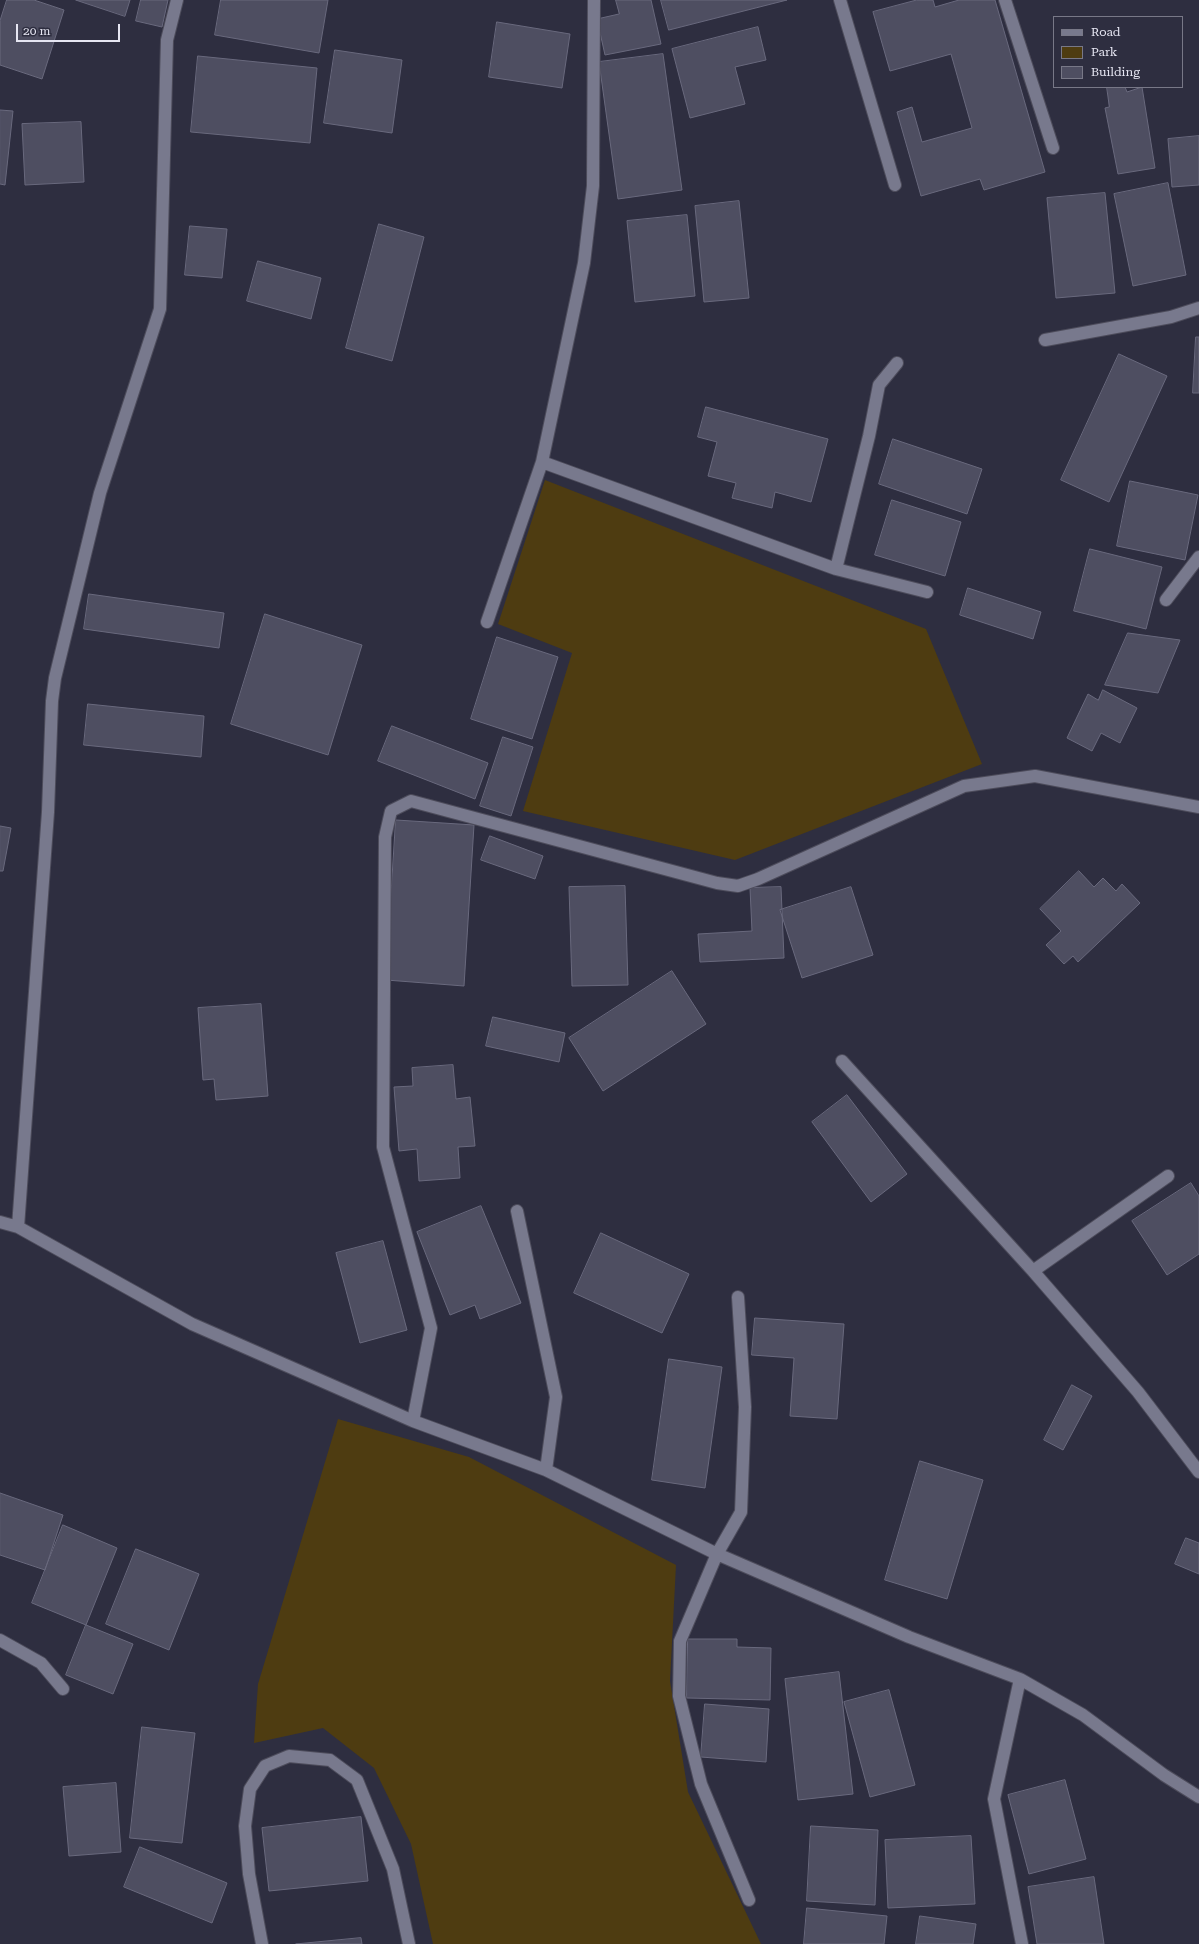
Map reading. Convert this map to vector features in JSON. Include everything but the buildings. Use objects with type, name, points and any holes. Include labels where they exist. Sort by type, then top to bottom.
[{"type":"street","points":[[18,1227],[47,819],[52,701],[55,678],[100,493],[160,309],[167,40],[177,0]]},
{"type":"street","points":[[487,622],[542,462],[584,262],[593,186],[594,0]]},
{"type":"street","points":[[840,0],[895,185]]},
{"type":"street","points":[[1005,0],[1053,148]]},
{"type":"street","points":[[1044,340],[1171,316],[1199,308]]},
{"type":"street","points":[[836,569],[869,436],[879,385],[897,363]]},
{"type":"street","points":[[542,462],[836,569],[927,592]]},
{"type":"street","points":[[1166,600],[1199,557]]},
{"type":"street","points":[[413,1421],[431,1328],[383,1147],[385,837],[391,811],[411,801],[717,883],[738,886],[758,879],[964,786],[1036,776],[1199,807]]},
{"type":"street","points":[[842,1061],[1033,1271],[1138,1392],[1199,1472]]},
{"type":"street","points":[[1033,1271],[1168,1176]]},
{"type":"street","points":[[517,1211],[556,1397],[546,1470]]},
{"type":"street","points":[[0,1222],[18,1227],[192,1324],[413,1421],[546,1470],[717,1554],[908,1637],[1020,1679],[1083,1715],[1164,1775],[1199,1797]]},
{"type":"street","points":[[738,1297],[745,1407],[741,1512],[717,1554],[680,1641],[679,1696],[701,1784],[749,1900]]},
{"type":"street","points":[[0,1640],[41,1663],[63,1689]]},
{"type":"street","points":[[1020,1679],[994,1799],[1022,1944]]},
{"type":"street","points":[[262,1944],[249,1874],[246,1832],[250,1789],[265,1766],[289,1756],[330,1760],[357,1780],[393,1869],[409,1944]]},
{"type":"green space","points":[[545,480],[926,629],[982,764],[735,860],[523,811],[572,653],[498,624]]},
{"type":"green space","points":[[338,1419],[469,1457],[676,1565],[670,1681],[688,1792],[761,1944],[433,1944],[411,1844],[374,1768],[323,1728],[254,1743],[258,1684]]}]
